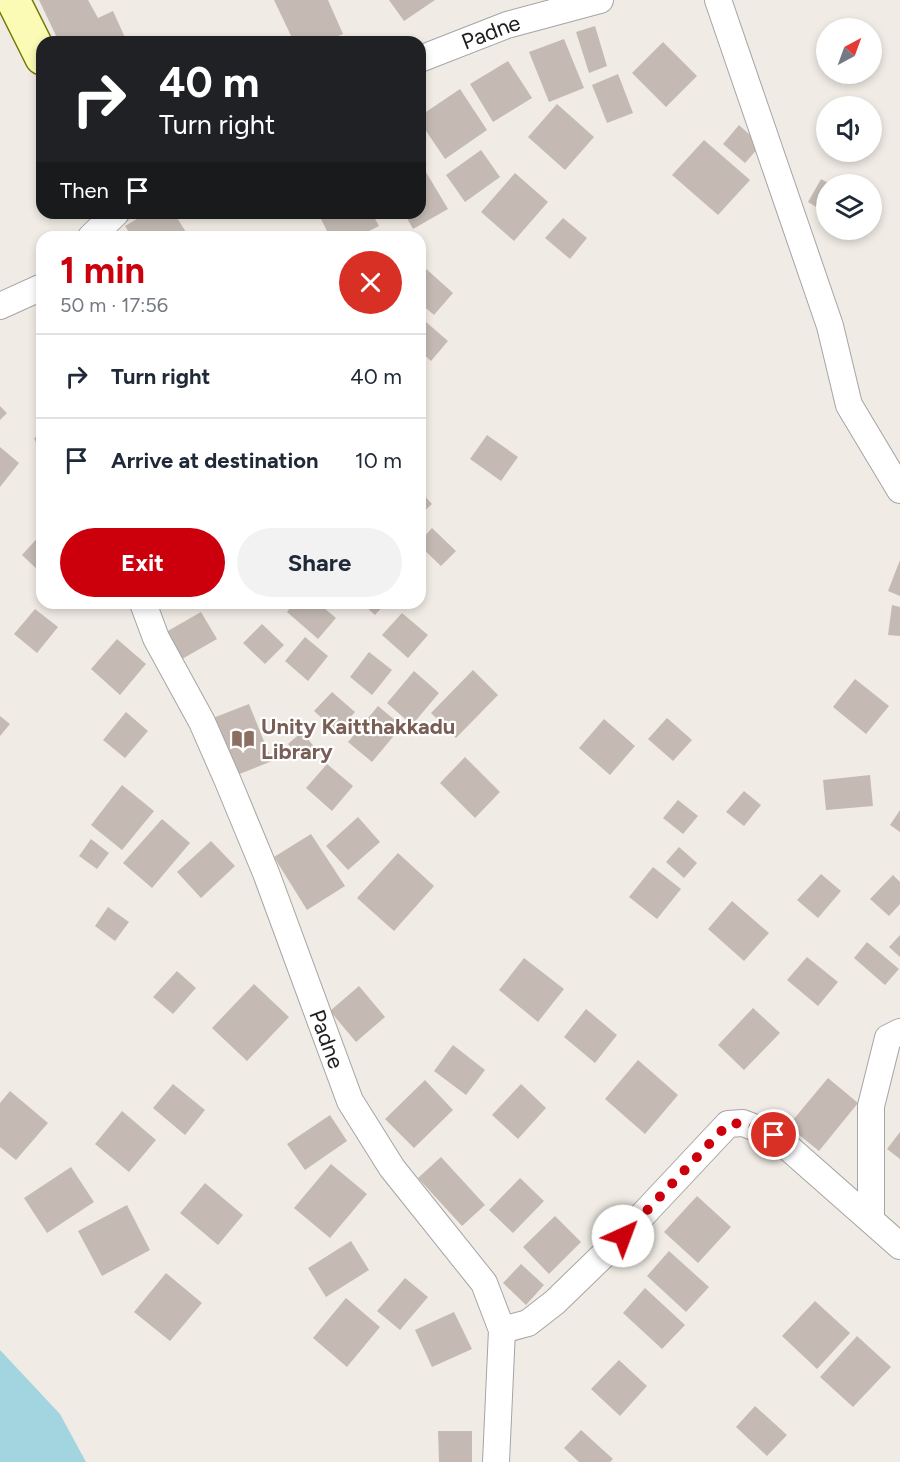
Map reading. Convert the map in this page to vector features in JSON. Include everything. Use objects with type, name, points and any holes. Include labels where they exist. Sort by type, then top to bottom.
[{"type":"main road","points":[[13,0],[36,46]]},
{"type":"street","name":"Padne","points":[[426,57],[507,25],[600,0]]},
{"type":"street","points":[[718,0],[830,326],[849,405],[900,489]]},
{"type":"street","points":[[96,231],[110,219]]},
{"type":"street","points":[[0,306],[36,290]]},
{"type":"street","name":"Padne","points":[[145,609],[156,638],[202,722],[227,779],[266,873],[350,1101],[392,1168],[484,1283],[502,1330],[496,1462]]},
{"type":"street","points":[[871,1218],[871,1106],[888,1038],[900,1032]]},
{"type":"street","points":[[502,1330],[528,1323],[555,1302],[623,1236],[728,1124],[743,1123],[774,1135],[871,1218],[900,1246]]},
{"type":"water","points":[[0,1350],[60,1414],[86,1462],[0,1462]]},
{"type":"building","points":[[39,0],[88,0],[98,18],[113,11],[124,36],[56,36]]},
{"type":"building","points":[[274,0],[328,0],[343,34],[338,36],[291,36]]},
{"type":"building","points":[[389,0],[435,0],[404,21]]},
{"type":"building","points":[[595,26],[607,66],[589,73],[576,32]]},
{"type":"building","points":[[564,39],[584,88],[549,102],[529,52]]},
{"type":"building","points":[[663,42],[697,76],[666,107],[632,73]]},
{"type":"building","points":[[508,61],[532,98],[493,122],[470,84]]},
{"type":"building","points":[[618,74],[633,113],[607,123],[592,85]]},
{"type":"building","points":[[460,89],[487,130],[445,159],[426,131],[426,112]]},
{"type":"building","points":[[557,104],[594,137],[565,170],[528,137]]},
{"type":"building","points":[[739,125],[761,145],[745,163],[723,144]]},
{"type":"building","points":[[704,140],[750,180],[718,215],[672,175]]},
{"type":"building","points":[[481,150],[500,177],[465,202],[446,175]]},
{"type":"building","points":[[426,172],[448,209],[413,229],[407,219],[426,219]]},
{"type":"building","points":[[515,173],[548,202],[514,241],[481,212]]},
{"type":"building","points":[[816,188],[816,207],[808,202]]},
{"type":"building","points":[[563,218],[587,238],[570,259],[545,238]]},
{"type":"building","points":[[137,219],[178,219],[185,231],[128,231],[125,226]]},
{"type":"building","points":[[321,219],[375,219],[379,226],[369,231],[327,231]]},
{"type":"building","points":[[426,269],[453,293],[434,315],[426,308]]},
{"type":"building","points":[[426,322],[448,341],[431,361],[426,356]]},
{"type":"building","points":[[0,406],[7,413],[0,420]]},
{"type":"building","points":[[487,435],[518,457],[501,481],[470,459]]},
{"type":"building","points":[[0,447],[19,463],[0,487]]},
{"type":"building","points":[[426,498],[432,504],[426,510]]},
{"type":"building","points":[[432,528],[456,551],[441,566],[426,552],[426,534]]},
{"type":"building","points":[[36,540],[36,568],[22,555]]},
{"type":"building","points":[[900,560],[900,596],[888,591]]},
{"type":"building","points":[[892,605],[900,607],[900,636],[888,635]]},
{"type":"building","points":[[35,609],[58,627],[37,653],[14,634]]},
{"type":"building","points":[[289,609],[325,609],[336,618],[318,639],[287,612]]},
{"type":"building","points":[[368,609],[380,609],[375,615]]},
{"type":"building","points":[[201,612],[217,639],[182,659],[166,632]]},
{"type":"building","points":[[402,613],[428,635],[408,658],[382,635]]},
{"type":"building","points":[[262,624],[284,645],[265,664],[243,643]]},
{"type":"building","points":[[305,637],[328,656],[308,681],[285,661]]},
{"type":"building","points":[[117,639],[146,664],[120,695],[91,669]]},
{"type":"building","points":[[369,652],[392,670],[372,695],[350,677]]},
{"type":"building","points":[[473,670],[498,695],[456,738],[431,713]]},
{"type":"building","points":[[414,671],[439,693],[412,725],[387,703]]},
{"type":"building","points":[[855,679],[889,706],[866,734],[833,707]]},
{"type":"building","points":[[332,692],[355,712],[337,732],[314,711]]},
{"type":"building","name":"Unity Kaitthakkadu Library","points":[[249,704],[272,761],[237,775],[213,718]]},
{"type":"building","points":[[378,706],[402,726],[372,762],[348,742]]},
{"type":"building","points":[[126,712],[148,731],[125,758],[103,740]]},
{"type":"building","points":[[0,716],[10,724],[0,736]]},
{"type":"building","points":[[667,718],[692,740],[673,761],[648,739]]},
{"type":"building","points":[[604,719],[635,746],[610,775],[579,748]]},
{"type":"building","points":[[302,732],[316,749],[302,760],[288,744]]},
{"type":"building","points":[[465,757],[500,792],[475,818],[440,783]]},
{"type":"building","points":[[327,764],[353,786],[332,811],[306,788]]},
{"type":"building","points":[[870,775],[873,806],[826,810],[823,780]]},
{"type":"building","points":[[122,785],[154,811],[122,850],[91,825]]},
{"type":"building","points":[[744,791],[761,805],[744,826],[726,812]]},
{"type":"building","points":[[678,800],[698,816],[683,834],[663,818]]},
{"type":"building","points":[[900,810],[900,832],[890,825]]},
{"type":"building","points":[[358,817],[380,842],[348,870],[326,846]]},
{"type":"building","points":[[162,819],[190,843],[152,888],[123,863]]},
{"type":"building","points":[[311,834],[345,886],[307,910],[274,857]]},
{"type":"building","points":[[91,839],[109,853],[97,869],[79,856]]},
{"type":"building","points":[[211,841],[235,866],[201,898],[177,872]]},
{"type":"building","points":[[679,847],[697,863],[684,878],[666,862]]},
{"type":"building","points":[[398,853],[434,886],[394,931],[357,898]]},
{"type":"building","points":[[653,867],[681,889],[657,919],[629,897]]},
{"type":"building","points":[[821,874],[841,891],[818,918],[797,900]]},
{"type":"building","points":[[893,875],[900,882],[900,904],[889,916],[870,899]]},
{"type":"building","points":[[732,901],[769,933],[744,961],[708,929]]},
{"type":"building","points":[[108,907],[129,922],[115,941],[95,926]]},
{"type":"building","points":[[900,935],[900,957],[889,947]]},
{"type":"building","points":[[867,942],[899,969],[885,985],[854,958]]},
{"type":"building","points":[[807,957],[838,982],[818,1006],[787,980]]},
{"type":"building","points":[[524,958],[564,989],[538,1022],[499,990]]},
{"type":"building","points":[[177,971],[196,988],[173,1014],[153,997]]},
{"type":"building","points":[[254,984],[289,1017],[247,1061],[212,1028]]},
{"type":"building","points":[[359,986],[385,1017],[356,1042],[330,1011]]},
{"type":"building","points":[[753,1008],[780,1033],[744,1070],[718,1045]]},
{"type":"building","points":[[586,1009],[617,1035],[595,1063],[564,1037]]},
{"type":"building","points":[[453,1045],[485,1070],[466,1095],[434,1071]]},
{"type":"building","points":[[638,1060],[678,1095],[645,1134],[605,1099]]},
{"type":"building","points":[[828,1078],[858,1103],[819,1151],[788,1126]]},
{"type":"building","points":[[425,1080],[453,1110],[414,1148],[385,1119]]},
{"type":"building","points":[[173,1084],[205,1110],[185,1135],[153,1108]]},
{"type":"building","points":[[521,1084],[546,1108],[518,1139],[492,1115]]},
{"type":"building","points":[[10,1091],[48,1123],[16,1160],[0,1147],[0,1103]]},
{"type":"building","points":[[122,1111],[156,1140],[129,1172],[95,1144]]},
{"type":"building","points":[[330,1115],[347,1141],[305,1170],[287,1144]]},
{"type":"building","points":[[900,1132],[900,1159],[887,1149]]},
{"type":"building","points":[[441,1157],[485,1205],[462,1226],[418,1178]]},
{"type":"building","points":[[331,1164],[367,1194],[330,1238],[294,1208]]},
{"type":"building","points":[[71,1167],[94,1202],[47,1233],[24,1198]]},
{"type":"building","points":[[520,1178],[544,1201],[513,1233],[489,1210]]},
{"type":"building","points":[[205,1183],[243,1215],[218,1245],[180,1213]]},
{"type":"building","points":[[697,1196],[731,1227],[698,1263],[664,1232]]},
{"type":"building","points":[[127,1205],[150,1250],[102,1276],[78,1231]]},
{"type":"building","points":[[555,1216],[581,1242],[549,1274],[523,1247]]},
{"type":"building","points":[[351,1241],[369,1270],[326,1297],[308,1268]]},
{"type":"building","points":[[669,1251],[709,1287],[686,1312],[647,1276]]},
{"type":"building","points":[[521,1264],[544,1285],[526,1305],[503,1283]]},
{"type":"building","points":[[166,1273],[202,1303],[170,1341],[134,1312]]},
{"type":"building","points":[[405,1278],[428,1297],[400,1330],[377,1311]]},
{"type":"building","points":[[645,1288],[685,1325],[662,1349],[623,1313]]},
{"type":"building","points":[[346,1298],[380,1327],[347,1367],[313,1338]]},
{"type":"building","points":[[815,1301],[850,1333],[817,1369],[782,1336]]},
{"type":"building","points":[[454,1312],[472,1349],[432,1367],[415,1330]]},
{"type":"building","points":[[857,1336],[891,1367],[853,1407],[820,1377]]},
{"type":"building","points":[[619,1360],[647,1386],[620,1416],[591,1389]]},
{"type":"building","points":[[755,1406],[787,1435],[767,1456],[736,1427]]},
{"type":"building","points":[[581,1430],[613,1459],[610,1462],[579,1462],[564,1448]]},
{"type":"building","points":[[438,1431],[472,1431],[472,1462],[439,1462]]},
{"type":"place","name":"Unity Kaitthakkadu Library","points":[[243,739]]},
{"type":"route","points":[[623,1236],[728,1124],[743,1123],[774,1135]]}]
